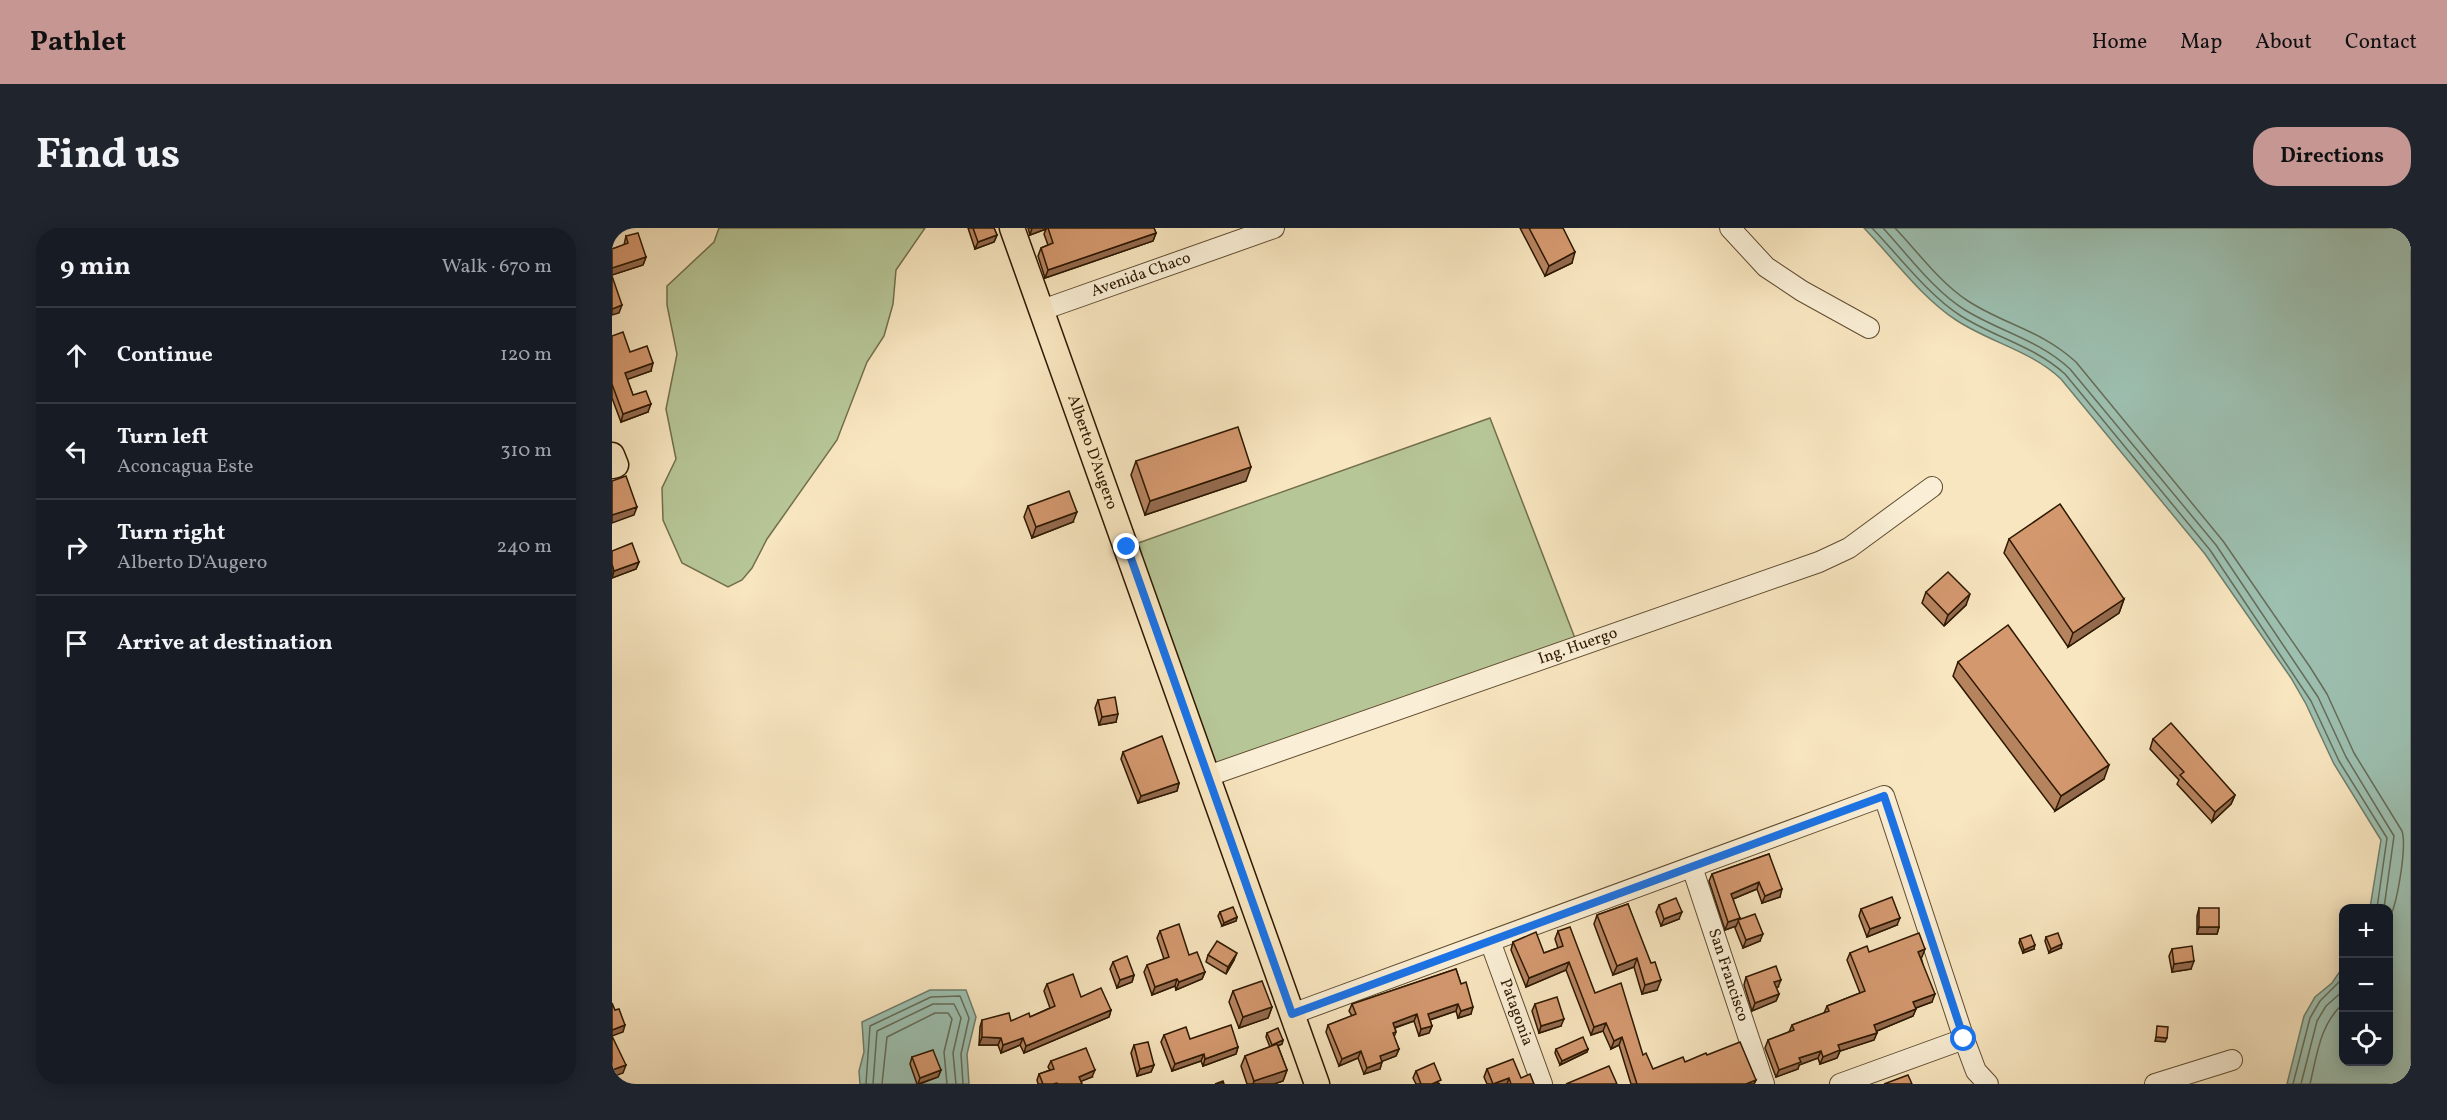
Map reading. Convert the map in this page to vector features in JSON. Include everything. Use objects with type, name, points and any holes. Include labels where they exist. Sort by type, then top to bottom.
[{"type":"main road","name":"Alberto D'Augero","points":[[1012,228],[1317,1084]]},
{"type":"main road","points":[[612,455],[616,465],[612,466]]},
{"type":"street","name":"Avenida Chaco","points":[[1042,310],[1241,233],[1274,228]]},
{"type":"street","points":[[1731,228],[1766,267],[1802,291],[1869,327]]},
{"type":"street","name":"Ing. Huergo","points":[[1208,776],[1820,561],[1848,549],[1932,487]]},
{"type":"street","points":[[1292,1014],[1884,796],[1964,1039],[1976,1071],[1989,1084]]},
{"type":"street","name":"San Francisco","points":[[1692,867],[1764,1084]]},
{"type":"street","name":"Patagonia","points":[[1490,941],[1542,1084]]},
{"type":"street","points":[[1840,1084],[1964,1039]]},
{"type":"street","points":[[2155,1084],[2190,1080],[2232,1060]]},
{"type":"green space","points":[[719,228],[925,228],[896,270],[893,304],[884,336],[867,362],[837,440],[767,539],[752,568],[742,580],[728,587],[682,563],[663,520],[662,488],[676,459],[666,409],[677,354],[667,305],[667,286],[714,242]]},
{"type":"green space","points":[[1490,418],[1578,646],[1208,776],[1127,547]]},
{"type":"water","points":[[1864,228],[2411,228],[2411,1084],[2287,1084],[2304,1016],[2315,997],[2332,983],[2339,973],[2339,1066],[2393,1066],[2393,904],[2371,904],[2381,840],[2334,764],[2291,678],[2205,554],[2061,379],[2036,361],[1956,320],[1919,289]]},
{"type":"water","points":[[930,990],[966,990],[976,1017],[967,1054],[969,1084],[860,1084],[859,1071],[864,1052],[862,1022]]},
{"type":"building","points":[[973,228],[994,228],[997,235],[978,242]]},
{"type":"building","points":[[1048,228],[1154,228],[1156,233],[1048,270],[1041,248],[1053,243]]},
{"type":"building","points":[[1529,228],[1563,228],[1575,252],[1549,266]]},
{"type":"building","points":[[638,233],[646,257],[612,268],[612,249],[628,243],[626,236]]},
{"type":"building","points":[[612,276],[622,305],[612,309]]},
{"type":"building","points":[[623,332],[630,352],[647,346],[653,363],[625,373],[633,395],[646,391],[651,404],[623,414],[612,384],[612,336]]},
{"type":"building","points":[[1238,427],[1251,467],[1150,501],[1136,461]]},
{"type":"building","points":[[626,476],[637,507],[612,515],[612,481]]},
{"type":"building","points":[[1069,491],[1077,512],[1036,527],[1028,506]]},
{"type":"building","points":[[2060,504],[2124,599],[2073,633],[2009,539]]},
{"type":"building","points":[[632,543],[639,562],[614,571],[612,551]]},
{"type":"building","points":[[1948,572],[1970,594],[1948,615],[1926,592]]},
{"type":"building","points":[[2008,625],[2109,765],[2061,796],[1958,662]]},
{"type":"building","points":[[1115,697],[1118,714],[1102,717],[1098,700]]},
{"type":"building","points":[[2171,723],[2235,795],[2215,812],[2180,775],[2184,772],[2153,739]]},
{"type":"building","points":[[1162,736],[1179,783],[1141,796],[1123,752]]},
{"type":"building","points":[[1769,854],[1782,889],[1765,896],[1759,882],[1731,894],[1740,918],[1728,922],[1712,874]]},
{"type":"building","points":[[1892,897],[1900,918],[1870,929],[1861,909]]},
{"type":"building","points":[[1676,898],[1682,912],[1664,919],[1659,905]]},
{"type":"building","points":[[1628,904],[1651,963],[1655,962],[1661,980],[1645,985],[1637,958],[1617,966],[1597,915]]},
{"type":"building","points":[[1233,907],[1237,917],[1224,923],[1220,912]]},
{"type":"building","points":[[2199,908],[2219,908],[2219,927],[2199,927]]},
{"type":"building","points":[[1755,914],[1763,934],[1746,940],[1738,920]]},
{"type":"building","points":[[1179,924],[1189,955],[1197,952],[1205,972],[1179,982],[1177,979],[1155,987],[1147,965],[1169,957],[1160,931]]},
{"type":"building","points":[[1570,927],[1595,993],[1621,983],[1643,1055],[1646,1053],[1653,1069],[1683,1057],[1685,1062],[1740,1042],[1756,1080],[1746,1084],[1637,1084],[1622,1037],[1614,1041],[1606,1023],[1594,1027],[1569,962],[1529,978],[1513,942],[1536,932],[1544,953],[1563,946],[1558,931]]},
{"type":"building","points":[[1919,933],[1925,949],[1918,952],[1935,994],[1913,1002],[1916,1009],[1874,1025],[1877,1033],[1838,1045],[1840,1050],[1823,1057],[1821,1051],[1799,1058],[1801,1062],[1779,1070],[1768,1040],[1794,1030],[1792,1025],[1829,1011],[1827,1006],[1865,991],[1850,953],[1867,946],[1869,952]]},
{"type":"building","points":[[2058,933],[2062,944],[2051,949],[2046,937]]},
{"type":"building","points":[[2031,935],[2035,945],[2024,950],[2020,939]]},
{"type":"building","points":[[1217,941],[1237,953],[1228,967],[1208,955]]},
{"type":"building","points":[[2192,946],[2194,961],[2174,964],[2172,949]]},
{"type":"building","points":[[1127,956],[1134,975],[1120,980],[1113,962]]},
{"type":"building","points":[[1776,966],[1781,980],[1774,982],[1779,994],[1755,1003],[1746,977]]},
{"type":"building","points":[[1456,969],[1461,984],[1466,982],[1473,1007],[1461,1011],[1458,1004],[1428,1014],[1432,1026],[1421,1029],[1417,1014],[1393,1023],[1396,1032],[1393,1033],[1399,1049],[1380,1056],[1382,1062],[1367,1068],[1361,1051],[1342,1059],[1328,1025],[1356,1014],[1352,1004]]},
{"type":"building","points":[[1073,974],[1081,997],[1101,988],[1111,1010],[1026,1046],[1023,1038],[1003,1045],[1001,1038],[982,1037],[982,1020],[1009,1013],[1011,1021],[1029,1013],[1030,1017],[1055,1006],[1047,984]]},
{"type":"building","points":[[1262,981],[1272,1007],[1243,1017],[1233,991]]},
{"type":"building","points":[[1557,997],[1564,1019],[1541,1026],[1535,1004]]},
{"type":"building","points":[[612,1003],[615,1010],[619,1009],[625,1025],[612,1030]]},
{"type":"building","points":[[1231,1025],[1238,1047],[1205,1059],[1204,1054],[1175,1064],[1164,1035],[1186,1027],[1190,1039]]},
{"type":"building","points":[[2157,1026],[2168,1027],[2167,1038],[2156,1037]]},
{"type":"building","points":[[1278,1028],[1283,1040],[1272,1045],[1267,1033]]},
{"type":"building","points":[[612,1036],[626,1065],[612,1070]]},
{"type":"building","points":[[1583,1037],[1588,1049],[1562,1061],[1556,1049]]},
{"type":"building","points":[[1148,1042],[1154,1065],[1140,1069],[1134,1045]]},
{"type":"building","points":[[1277,1044],[1287,1070],[1254,1081],[1245,1056]]},
{"type":"building","points":[[1086,1048],[1095,1070],[1079,1077],[1082,1084],[1043,1084],[1039,1074],[1054,1069],[1051,1061]]},
{"type":"building","points":[[933,1050],[941,1070],[920,1078],[912,1057]]},
{"type":"building","points":[[1513,1059],[1521,1078],[1530,1074],[1534,1084],[1511,1084],[1509,1078],[1493,1084],[1487,1069]]},
{"type":"building","points":[[1434,1063],[1441,1080],[1432,1084],[1421,1084],[1416,1071]]},
{"type":"building","points":[[1609,1066],[1617,1084],[1566,1084]]},
{"type":"building","points":[[1908,1075],[1912,1084],[1884,1084]]},
{"type":"route","points":[[1127,547],[1292,1014],[1884,796],[1964,1039]]}]
